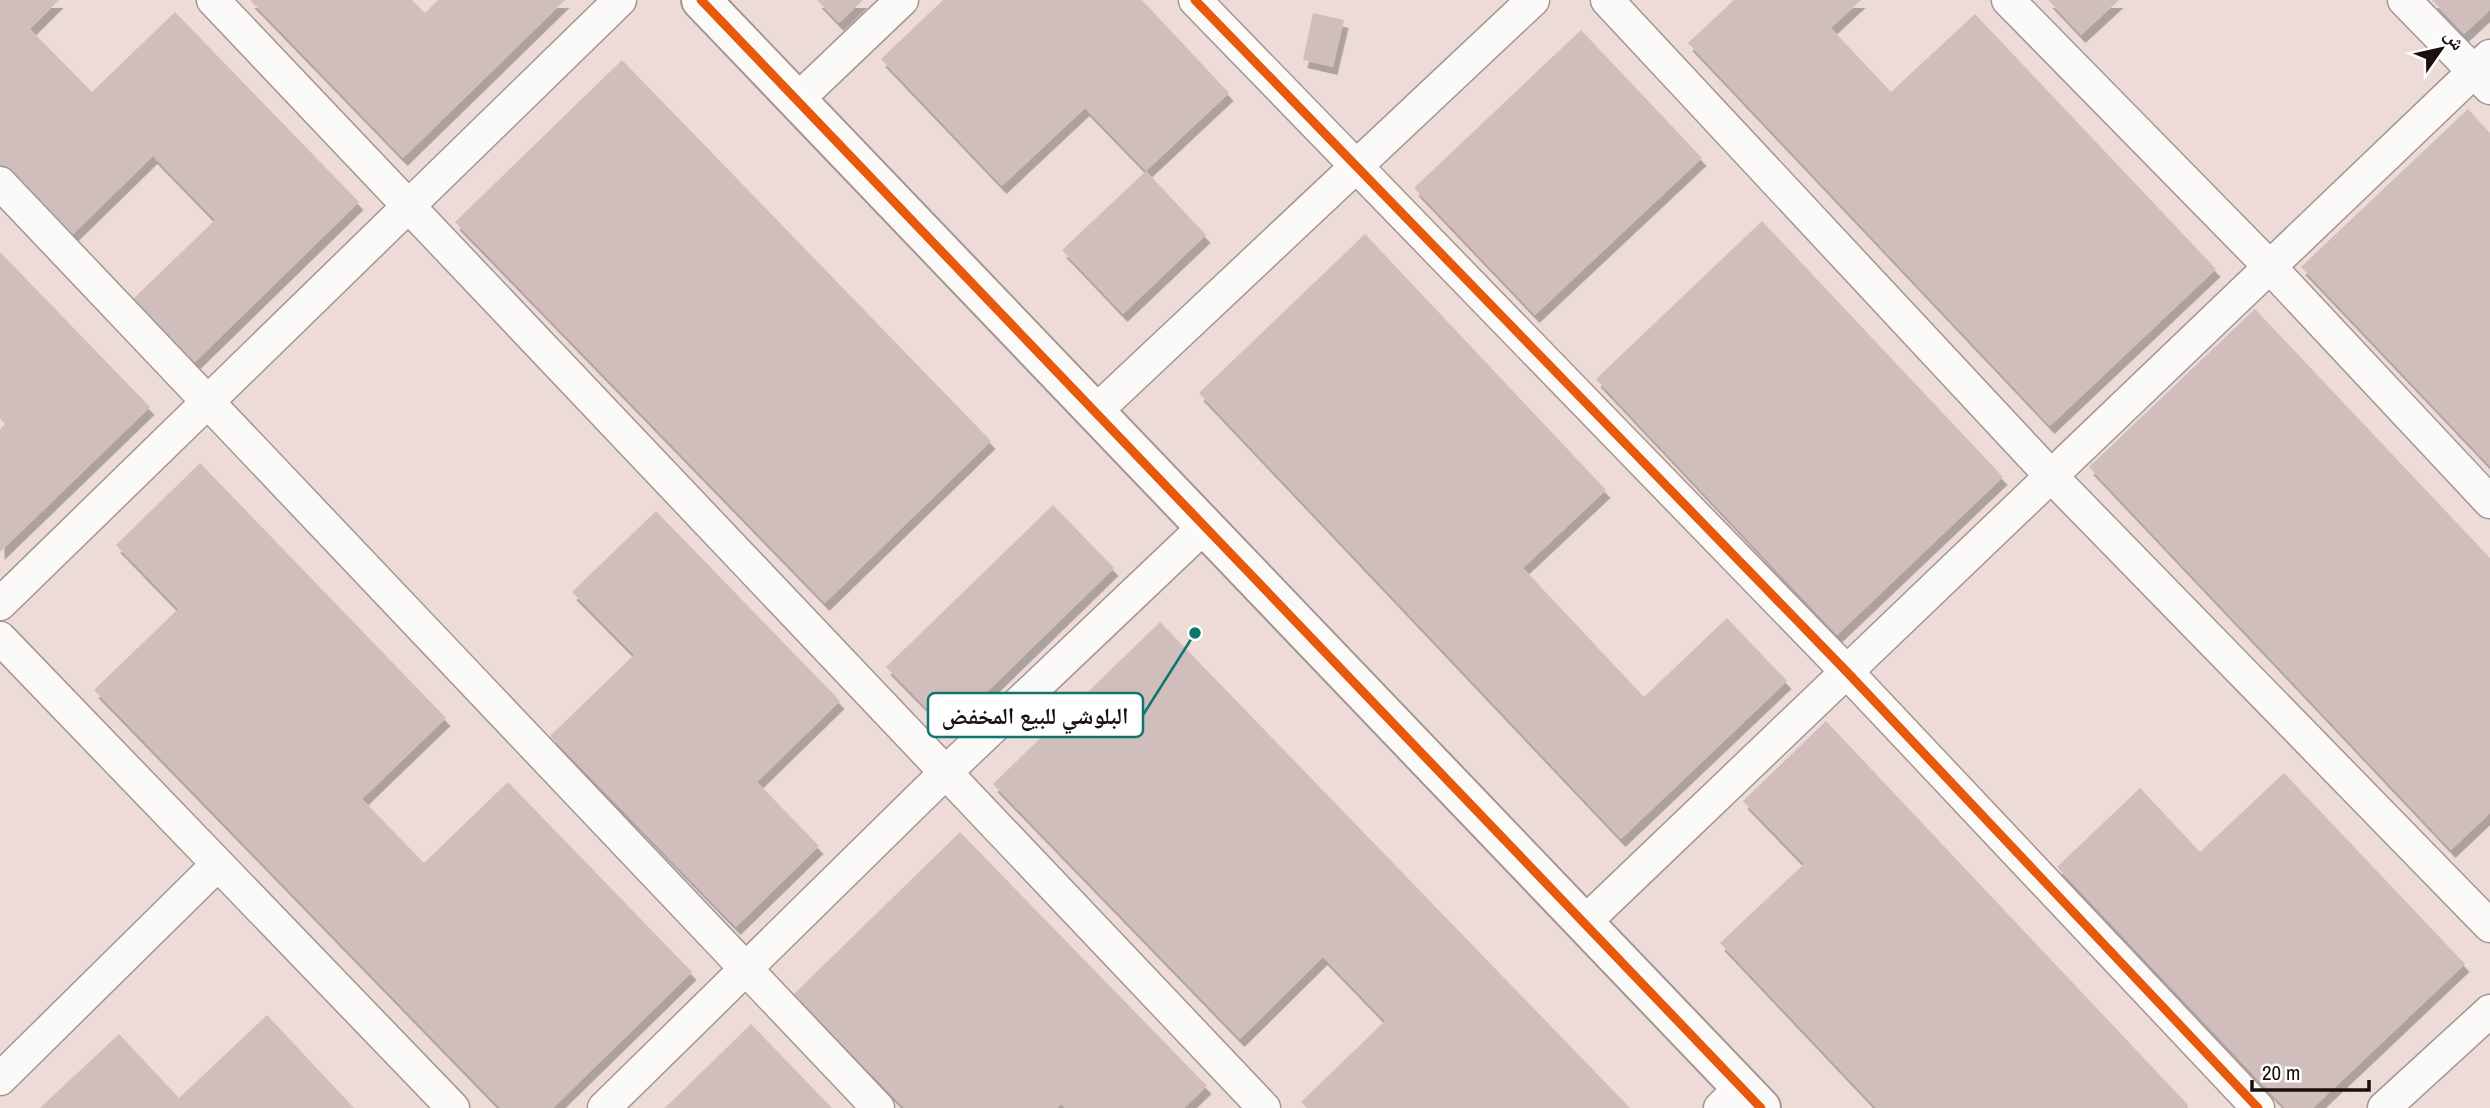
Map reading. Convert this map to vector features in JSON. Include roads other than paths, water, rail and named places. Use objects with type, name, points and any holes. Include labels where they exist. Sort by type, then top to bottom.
[{"type":"street","points":[[213,0],[1264,1108]]},
{"type":"street","points":[[0,604],[620,0]]},
{"type":"street","points":[[701,0],[1584,923],[1741,1101]]},
{"type":"street","points":[[797,100],[902,0]]},
{"type":"street","points":[[1195,0],[1846,672],[2258,1108]]},
{"type":"street","points":[[1095,412],[1533,0]]},
{"type":"street","points":[[1607,0],[2051,476],[2490,926]]},
{"type":"street","points":[[2008,0],[2270,267],[2490,502]]},
{"type":"street","points":[[1584,923],[2270,267],[2485,72],[2404,0]]},
{"type":"street","points":[[0,183],[878,1108]]},
{"type":"street","points":[[604,1108],[946,772],[1205,526]]},
{"type":"street","points":[[0,638],[453,1108]]},
{"type":"street","points":[[0,1079],[218,864]]},
{"type":"street","points":[[2384,1108],[2490,1011]]},
{"type":"place","name":"البلوشي للبيع المخفض","points":[[1195,633]]}]
